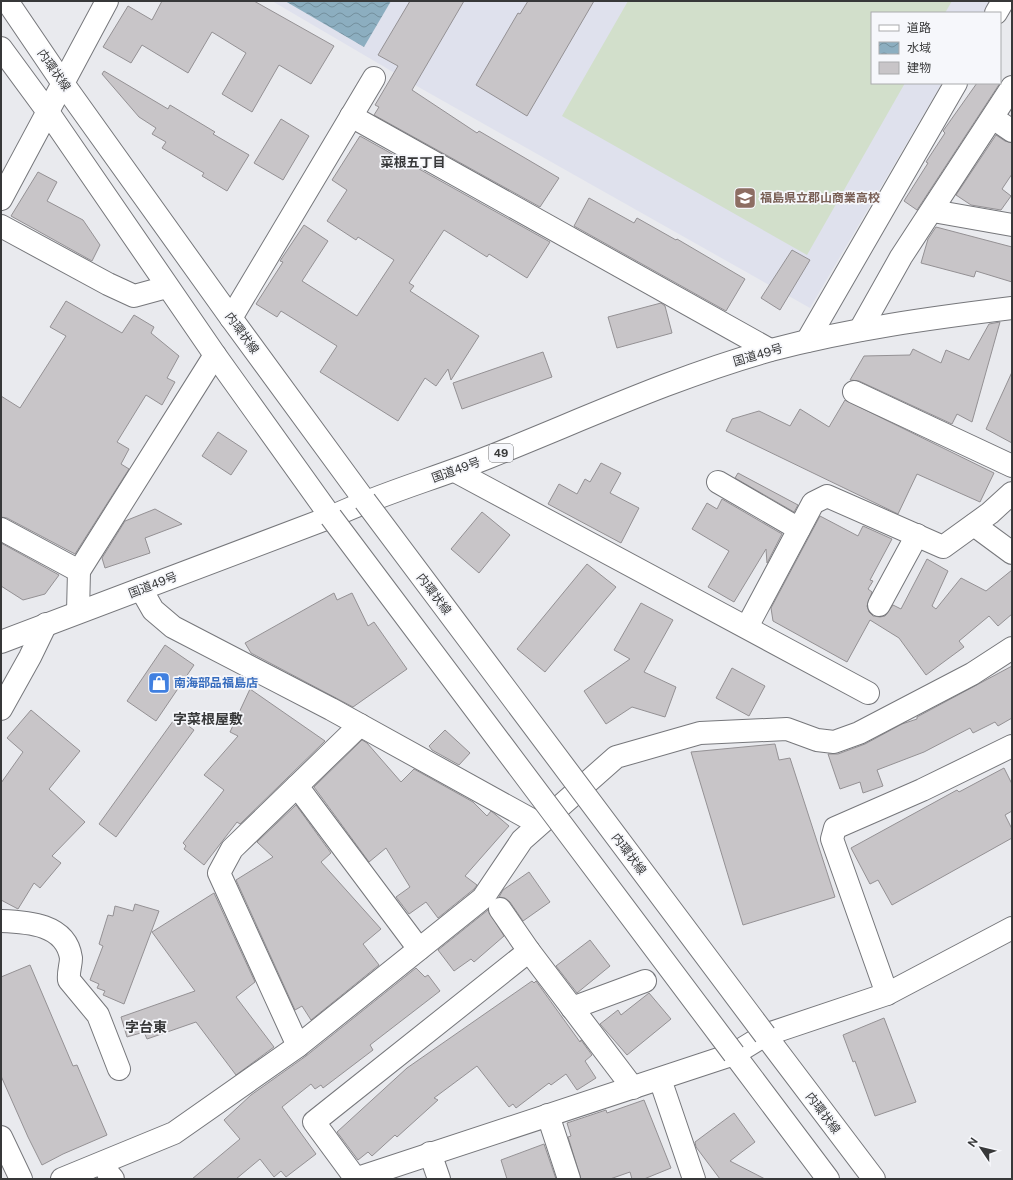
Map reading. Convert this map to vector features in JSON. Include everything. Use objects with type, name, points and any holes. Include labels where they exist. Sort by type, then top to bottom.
[{"type":"main road","name":"内環状線","points":[[7,1],[62,82],[231,318],[365,501],[874,1179]]},
{"type":"main road","points":[[1,199],[48,112],[62,82],[107,1]]},
{"type":"main road","points":[[997,12],[1003,1]]},
{"type":"main road","points":[[1,48],[48,112],[215,355],[331,517],[828,1179]]},
{"type":"main road","points":[[231,318],[374,78]]},
{"type":"main road","points":[[807,341],[955,84]]},
{"type":"main road","points":[[860,330],[901,257],[933,211],[1012,87]]},
{"type":"main road","points":[[351,116],[770,350]]},
{"type":"main road","points":[[993,118],[1012,131]]},
{"type":"main road","points":[[933,211],[1012,225]]},
{"type":"main road","points":[[1,226],[108,284],[134,296],[167,286]]},
{"type":"main road","name":"国道49号","points":[[1,642],[331,517],[365,501],[455,471],[689,377],[770,350],[860,330],[1012,308]]},
{"type":"main road","points":[[78,612],[80,571],[215,355]]},
{"type":"main road","points":[[854,392],[1012,466]]},
{"type":"main road","points":[[455,471],[868,693]]},
{"type":"main road","points":[[718,482],[799,529]]},
{"type":"main road","points":[[747,627],[813,503],[827,496],[944,547],[990,513],[1012,493]]},
{"type":"main road","points":[[974,525],[1012,553]]},
{"type":"main road","points":[[1,529],[80,571]]},
{"type":"main road","points":[[879,605],[917,535]]},
{"type":"main road","points":[[141,589],[153,610],[173,627],[360,725],[539,824]]},
{"type":"main road","points":[[1,709],[30,657],[46,624]]},
{"type":"main road","points":[[62,1179],[174,1133],[298,1046],[484,898],[522,840],[616,757],[700,733],[787,729],[817,740],[834,742],[859,733],[972,674],[1012,648]]},
{"type":"main road","points":[[298,1046],[219,873],[232,849],[360,725]]},
{"type":"main road","points":[[887,994],[832,839],[835,828],[922,790],[1012,746]]},
{"type":"main road","points":[[296,786],[419,949]]},
{"type":"main road","points":[[500,909],[529,951],[633,1088]]},
{"type":"main road","points":[[1,921],[27,922],[48,928],[64,938],[71,959],[68,973],[69,980],[98,1015],[119,1069]]},
{"type":"main road","points":[[529,951],[314,1122],[356,1179],[430,1153],[548,1116],[734,1054],[765,1035],[887,994],[1012,928]]},
{"type":"main road","points":[[572,1008],[645,981]]},
{"type":"main road","points":[[660,1079],[694,1179]]},
{"type":"main road","points":[[548,1116],[569,1179]]},
{"type":"main road","points":[[1,1137],[21,1179]]},
{"type":"main road","points":[[430,1153],[438,1179]]},
{"type":"shaded area","name":"福島県立郡山商業高校","points":[[272,1],[991,1],[985,12],[871,12],[871,84],[941,84],[810,308],[422,89]]},
{"type":"green space","points":[[628,1],[952,1],[946,12],[871,12],[871,84],[904,84],[807,255],[562,116]]},
{"type":"water","points":[[285,1],[391,1],[364,47]]},
{"type":"building","points":[[162,1],[254,1],[334,46],[311,84],[279,65],[252,112],[222,94],[246,53],[212,32],[188,73],[142,45],[131,63],[103,47],[128,6],[152,20]]},
{"type":"building","points":[[410,1],[464,1],[412,90],[477,133],[479,131],[559,178],[540,207],[374,115],[379,107],[375,105],[398,66],[378,55]]},
{"type":"building","points":[[528,1],[594,1],[527,116],[476,85],[518,13],[520,14]]},
{"type":"building","points":[[104,71],[168,109],[170,105],[215,132],[213,134],[249,155],[227,191],[202,176],[204,173],[162,148],[166,142],[152,134],[156,128],[139,117],[102,74]]},
{"type":"building","points":[[976,84],[999,84],[917,210],[904,201],[928,163],[926,162],[945,133],[943,131]]},
{"type":"building","points":[[281,119],[309,136],[283,180],[254,163]]},
{"type":"building","points":[[996,135],[1005,141],[1012,143],[1012,174],[1002,189],[1011,196],[1001,210],[971,205],[956,195]]},
{"type":"building","points":[[360,136],[550,242],[527,278],[489,254],[487,257],[444,230],[409,283],[414,286],[410,291],[479,336],[451,380],[448,369],[436,386],[425,378],[398,421],[320,372],[337,346],[281,311],[277,317],[256,304],[283,262],[280,261],[304,225],[328,241],[302,281],[357,316],[394,260],[358,237],[356,240],[327,221],[347,190],[332,180]]},
{"type":"building","points":[[38,172],[57,182],[47,201],[83,220],[100,245],[92,261],[11,216]]},
{"type":"building","points":[[589,198],[634,223],[637,218],[676,240],[677,239],[745,279],[726,311],[574,226]]},
{"type":"building","points":[[936,227],[1012,247],[1012,282],[976,271],[974,277],[921,263],[928,239]]},
{"type":"building","points":[[792,250],[810,260],[780,310],[761,298]]},
{"type":"building","points":[[66,301],[122,333],[134,315],[154,327],[151,333],[179,356],[167,378],[175,382],[162,405],[146,395],[117,442],[129,449],[121,464],[129,469],[75,554],[7,518],[1,517],[1,396],[20,408],[66,336],[50,327]]},
{"type":"building","points":[[661,303],[665,306],[672,333],[617,348],[608,317]]},
{"type":"building","points":[[1000,322],[972,422],[957,414],[952,424],[859,381],[850,380],[864,356],[910,355],[913,349],[941,363],[946,350],[969,360],[989,324]]},
{"type":"building","points":[[543,352],[552,377],[462,409],[453,383]]},
{"type":"building","points":[[1012,372],[1012,443],[986,429]]},
{"type":"building","points":[[845,400],[994,473],[980,502],[917,474],[898,514],[726,431],[732,419],[759,411],[790,426],[800,409],[829,427]]},
{"type":"building","points":[[218,432],[247,451],[231,475],[202,456]]},
{"type":"building","points":[[601,463],[621,473],[610,493],[639,508],[621,543],[548,504],[559,484],[577,494],[585,479],[590,482]]},
{"type":"building","points":[[738,473],[798,505],[794,512],[735,478]]},
{"type":"building","points":[[722,499],[782,534],[767,563],[766,549],[734,602],[708,587],[729,551],[692,529],[707,503],[717,509]]},
{"type":"building","points":[[155,509],[182,524],[145,538],[150,553],[105,568],[102,558],[125,521]]},
{"type":"building","points":[[482,512],[510,535],[479,573],[451,549]]},
{"type":"building","points":[[820,516],[858,536],[863,526],[892,539],[870,580],[873,581],[868,589],[872,592],[867,606],[869,612],[873,616],[885,616],[893,605],[901,609],[927,559],[948,571],[932,606],[936,609],[961,578],[986,591],[1012,570],[1012,614],[998,626],[989,616],[959,641],[964,647],[926,675],[899,638],[870,620],[847,662],[773,621],[771,608]]},
{"type":"building","points":[[1,543],[59,575],[45,594],[23,600],[1,586]]},
{"type":"building","points":[[587,564],[616,587],[545,672],[517,649]]},
{"type":"building","points":[[334,593],[337,600],[352,593],[368,626],[374,622],[407,669],[353,707],[251,653],[245,643]]},
{"type":"building","points":[[641,603],[673,620],[644,672],[676,687],[665,717],[632,707],[606,724],[584,691],[630,659],[614,650]]},
{"type":"building","points":[[165,645],[194,665],[156,721],[127,701]]},
{"type":"building","points":[[1012,666],[1012,718],[998,726],[995,722],[973,733],[970,728],[924,752],[877,770],[883,786],[863,793],[860,782],[840,789],[828,754],[838,754],[865,744],[902,724],[917,719],[917,717]]},
{"type":"building","points":[[732,668],[765,686],[749,716],[716,698]]},
{"type":"building","points":[[250,689],[325,741],[240,824],[237,822],[204,865],[184,849],[186,846],[183,843],[224,790],[204,775],[238,736],[230,732]]},
{"type":"building","points":[[31,710],[80,751],[49,789],[85,822],[52,856],[61,863],[40,888],[34,883],[18,909],[1,900],[1,783],[23,752],[7,738]]},
{"type":"building","points":[[176,717],[194,730],[116,837],[99,824]]},
{"type":"building","points":[[445,730],[470,753],[459,765],[432,750],[429,746]]},
{"type":"building","points":[[362,740],[367,743],[401,782],[414,769],[473,802],[487,816],[491,811],[509,826],[465,876],[477,885],[474,889],[438,918],[426,902],[409,914],[396,897],[410,887],[386,848],[369,862],[314,787]]},
{"type":"building","points":[[775,744],[779,760],[790,758],[835,897],[743,925],[691,752]]},
{"type":"building","points":[[1004,768],[1012,784],[1012,811],[1005,815],[1012,829],[1012,838],[892,905],[878,880],[870,884],[851,848],[957,790],[959,792]]},
{"type":"building","points":[[296,805],[331,853],[321,862],[381,929],[363,944],[379,965],[311,1020],[302,1006],[295,1010],[236,880],[273,857],[257,842]]},
{"type":"building","points":[[529,872],[550,902],[523,921],[510,902],[505,898],[499,897],[503,890]]},
{"type":"building","points":[[214,893],[255,982],[236,997],[274,1047],[236,1075],[196,1022],[147,1039],[144,1032],[127,1037],[121,1017],[195,991],[152,932]]},
{"type":"building","points":[[135,904],[159,911],[124,1004],[103,995],[105,991],[97,988],[99,984],[90,980],[103,946],[99,944],[108,915],[113,916],[115,906],[133,911]]},
{"type":"building","points":[[488,910],[504,936],[474,962],[471,959],[454,971],[438,950]]},
{"type":"building","points":[[590,940],[610,966],[577,993],[556,966]]},
{"type":"building","points":[[30,965],[73,1066],[77,1065],[107,1135],[42,1165],[1,1076],[1,977]]},
{"type":"building","points":[[416,968],[425,977],[428,975],[440,991],[370,1045],[373,1050],[323,1088],[321,1085],[315,1089],[311,1084],[282,1107],[316,1154],[286,1177],[281,1171],[274,1177],[260,1159],[236,1179],[192,1179],[240,1139],[224,1120],[251,1095],[306,1056]]},
{"type":"building","points":[[532,981],[534,983],[536,981],[580,1042],[581,1040],[592,1055],[585,1061],[596,1078],[577,1090],[566,1074],[551,1085],[549,1083],[516,1108],[513,1104],[509,1107],[477,1066],[434,1098],[438,1100],[397,1137],[395,1135],[372,1156],[368,1152],[358,1160],[337,1132],[407,1068]]},
{"type":"building","points":[[649,993],[671,1019],[627,1055],[600,1024],[618,1010],[621,1015]]},
{"type":"building","points":[[884,1018],[916,1102],[875,1116],[855,1061],[853,1062],[843,1035]]},
{"type":"building","points":[[644,1100],[671,1168],[644,1179],[632,1179],[630,1172],[610,1179],[581,1179],[568,1137],[571,1136],[567,1123],[606,1110],[607,1113]]},
{"type":"building","points":[[734,1113],[755,1142],[730,1161],[765,1179],[720,1179],[696,1147],[695,1142]]},
{"type":"building","points":[[544,1144],[556,1179],[507,1179],[501,1160]]},
{"type":"place","name":"福島県立郡山商業高校","points":[[745,198]]},
{"type":"place","name":"南海部品福島店","points":[[159,683]]},
{"type":"district","name":"菜根五丁目","points":[[413,162]]},
{"type":"district","name":"字菜根屋敷","points":[[208,719]]},
{"type":"district","name":"字台東","points":[[146,1027]]}]
